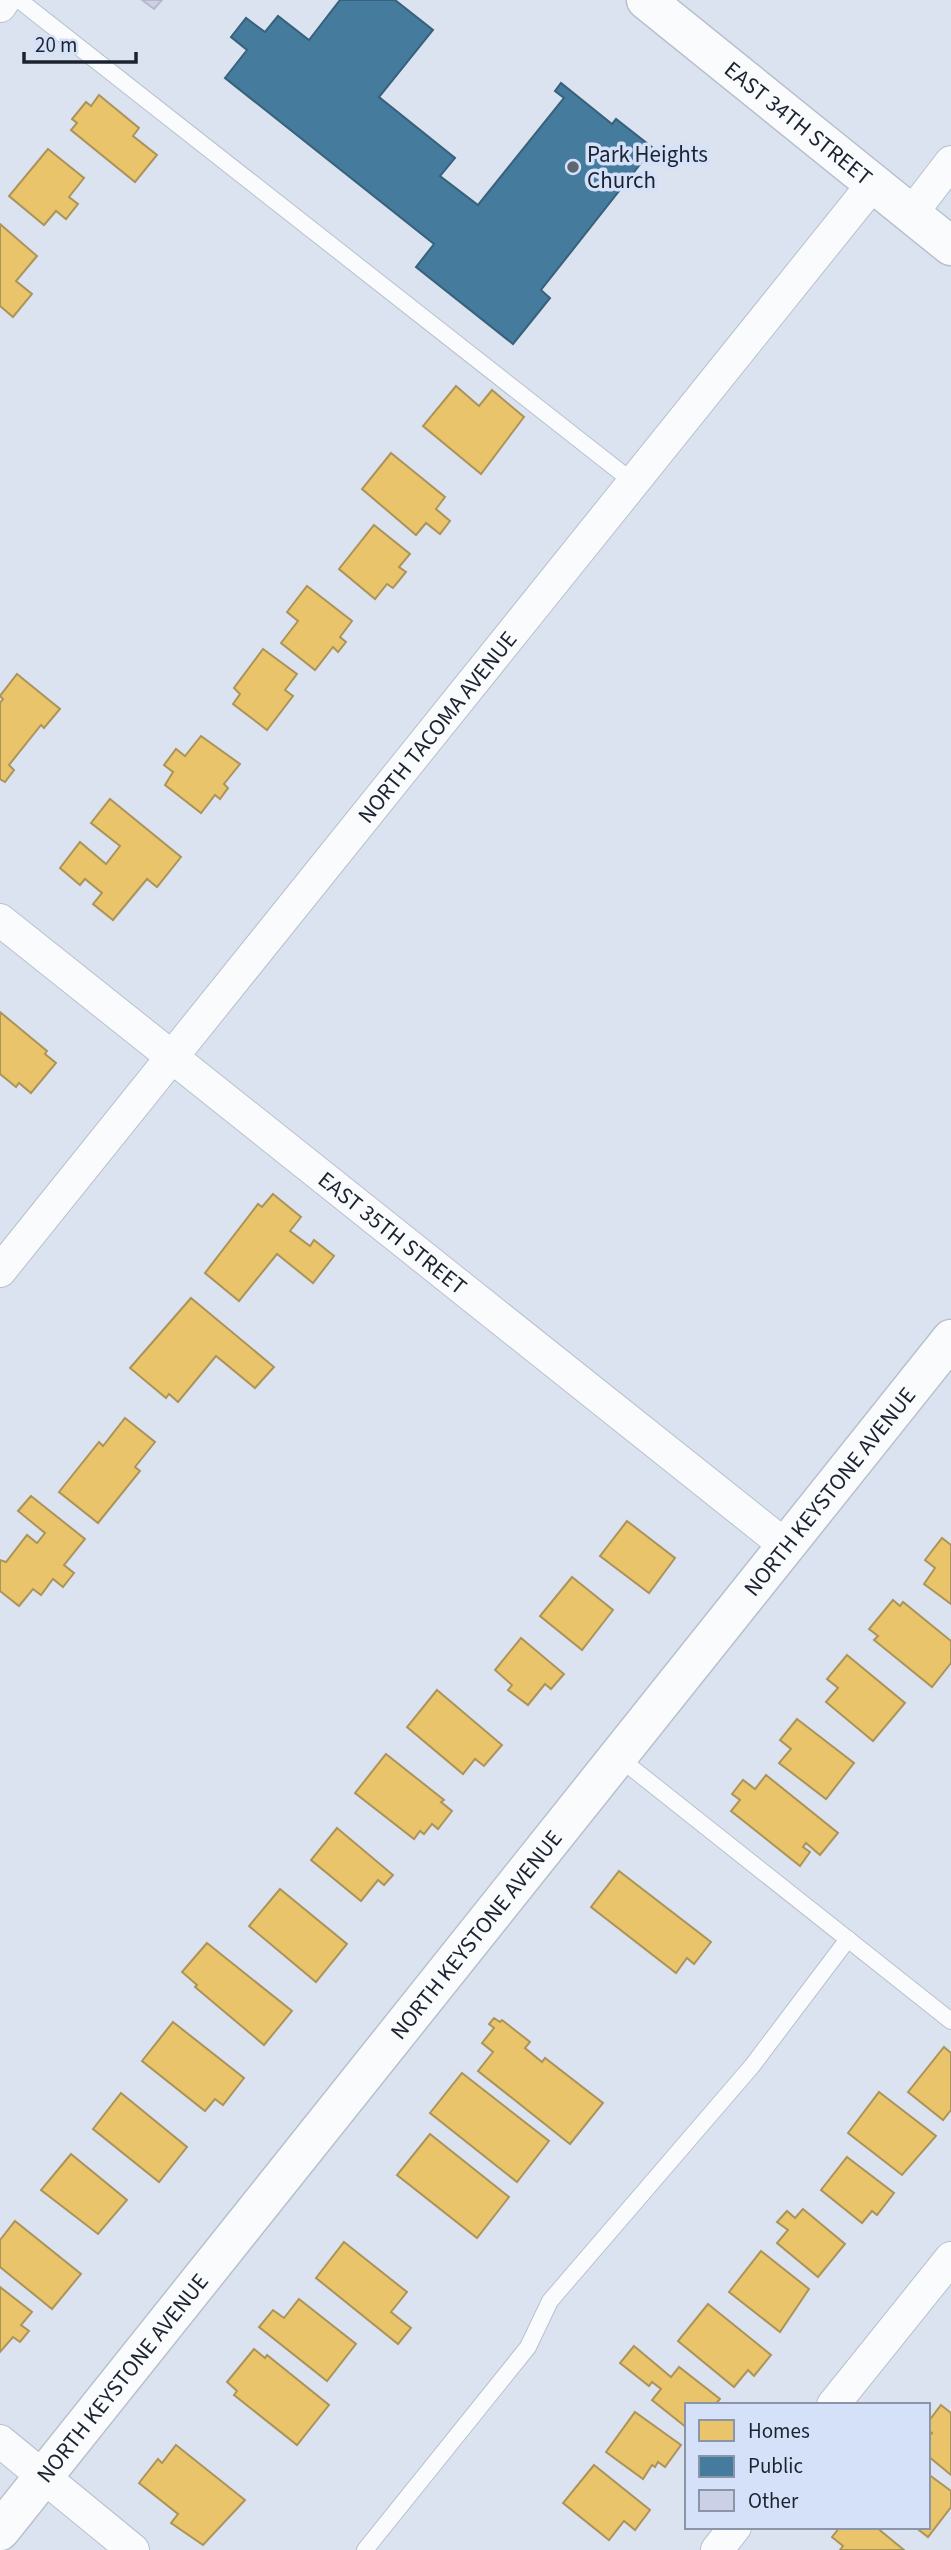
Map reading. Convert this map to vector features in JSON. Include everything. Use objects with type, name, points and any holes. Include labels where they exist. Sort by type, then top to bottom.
[{"type":"main road","name":"EAST 34TH STREET","points":[[646,0],[951,246]]},
{"type":"main road","name":"NORTH KEYSTONE AVENUE","points":[[0,2530],[951,1339]]},
{"type":"street","points":[[0,6],[5,0]]},
{"type":"street","points":[[911,214],[951,163]]},
{"type":"street","name":"NORTH TACOMA AVENUE","points":[[0,1270],[873,184]]},
{"type":"street","name":"EAST 35TH STREET","points":[[0,920],[786,1546]]},
{"type":"street","points":[[835,2403],[951,2258]]},
{"type":"street","points":[[0,2441],[133,2550]]},
{"type":"street","points":[[717,2550],[733,2529]]},
{"type":"lane","points":[[19,0],[633,482]]},
{"type":"lane","points":[[618,1758],[951,2021]]},
{"type":"lane","points":[[365,2550],[528,2347],[550,2301],[752,2066],[848,1939]]},
{"type":"building: Homes","points":[[99,95],[139,128],[133,136],[157,155],[135,182],[71,130],[77,123],[72,119],[86,102],[91,106]]},
{"type":"building: Homes","points":[[48,149],[84,178],[69,197],[78,204],[66,219],[56,211],[44,225],[9,196]]},
{"type":"building: Homes","points":[[0,224],[37,256],[16,281],[32,294],[13,317],[0,306]]},
{"type":"building: Homes","points":[[456,386],[479,406],[492,390],[524,417],[481,474],[423,426]]},
{"type":"building: Homes","points":[[391,453],[445,497],[436,509],[450,521],[440,534],[426,523],[416,535],[362,489]]},
{"type":"building: Homes","points":[[374,525],[410,554],[399,567],[406,572],[393,588],[387,584],[375,599],[339,569]]},
{"type":"building: Homes","points":[[307,586],[352,621],[340,637],[346,642],[338,652],[333,647],[315,670],[281,643],[298,621],[287,612]]},
{"type":"building: Homes","points":[[263,649],[297,674],[285,690],[293,696],[267,730],[233,704],[240,694],[234,688]]},
{"type":"building: Homes","points":[[17,674],[60,709],[44,728],[41,725],[9,765],[14,770],[5,782],[0,779],[0,703],[3,699],[0,696]]},
{"type":"building: Homes","points":[[201,736],[240,764],[224,784],[228,788],[220,799],[215,795],[201,813],[165,785],[173,772],[164,765],[176,749],[185,756]]},
{"type":"building: Homes","points":[[110,799],[181,857],[157,887],[147,879],[113,920],[93,904],[102,893],[85,879],[80,885],[60,868],[80,842],[106,864],[120,846],[91,823]]},
{"type":"building: Homes","points":[[0,1012],[47,1051],[45,1054],[56,1063],[31,1093],[19,1083],[16,1087],[0,1074]]},
{"type":"building: Homes","points":[[273,1194],[301,1217],[290,1231],[310,1246],[314,1240],[334,1256],[313,1283],[277,1254],[239,1301],[205,1273],[258,1204],[262,1207]]},
{"type":"building: Homes","points":[[191,1298],[274,1367],[255,1388],[216,1356],[178,1402],[169,1394],[166,1398],[130,1368]]},
{"type":"building: Homes","points":[[125,1418],[155,1442],[135,1467],[140,1471],[98,1523],[59,1492],[99,1442],[103,1446]]},
{"type":"building: Homes","points":[[31,1496],[85,1539],[64,1565],[74,1573],[63,1587],[53,1579],[41,1595],[33,1589],[19,1606],[0,1591],[0,1560],[6,1562],[27,1535],[37,1543],[45,1533],[18,1511]]},
{"type":"building: Homes","points":[[627,1521],[675,1558],[649,1593],[600,1556]]},
{"type":"building: Homes","points":[[942,1538],[951,1545],[951,1604],[924,1584],[935,1568],[925,1560]]},
{"type":"building: Homes","points":[[572,1577],[613,1610],[582,1650],[540,1616]]},
{"type":"building: Homes","points":[[893,1600],[900,1606],[903,1602],[951,1641],[951,1663],[932,1687],[874,1640],[878,1636],[869,1629]]},
{"type":"building: Homes","points":[[521,1638],[564,1674],[551,1689],[545,1684],[528,1705],[508,1690],[512,1685],[495,1670]]},
{"type":"building: Homes","points":[[847,1655],[905,1703],[873,1741],[826,1702],[838,1688],[827,1679]]},
{"type":"building: Homes","points":[[437,1690],[502,1745],[484,1766],[475,1759],[463,1774],[407,1727]]},
{"type":"building: Homes","points":[[797,1719],[854,1763],[826,1799],[779,1763],[791,1749],[780,1740]]},
{"type":"building: Homes","points":[[386,1754],[444,1800],[441,1802],[452,1811],[438,1829],[432,1824],[424,1834],[420,1831],[414,1839],[355,1793]]},
{"type":"building: Homes","points":[[766,1775],[838,1833],[820,1855],[806,1843],[803,1847],[810,1852],[800,1866],[731,1811],[740,1800],[732,1794],[743,1780],[755,1789]]},
{"type":"building: Homes","points":[[337,1828],[393,1875],[384,1885],[378,1880],[361,1901],[311,1860]]},
{"type":"building: Homes","points":[[619,1871],[711,1942],[694,1964],[687,1958],[676,1973],[591,1907]]},
{"type":"building: Homes","points":[[280,1889],[347,1944],[316,1982],[249,1926]]},
{"type":"building: Homes","points":[[207,1943],[292,2011],[264,2045],[195,1987],[197,1985],[182,1972]]},
{"type":"building: Homes","points":[[494,2018],[500,2022],[502,2020],[530,2042],[525,2048],[542,2062],[545,2058],[603,2103],[570,2144],[478,2071],[493,2052],[482,2043],[494,2028],[489,2024]]},
{"type":"building: Homes","points":[[173,2022],[244,2078],[223,2105],[215,2099],[205,2111],[142,2061]]},
{"type":"building: Homes","points":[[944,2047],[951,2053],[951,2110],[943,2120],[908,2092]]},
{"type":"building: Homes","points":[[462,2073],[549,2141],[517,2182],[430,2113]]},
{"type":"building: Homes","points":[[879,2092],[936,2136],[902,2175],[848,2133]]},
{"type":"building: Homes","points":[[121,2093],[187,2147],[159,2182],[93,2129]]},
{"type":"building: Homes","points":[[430,2134],[509,2197],[477,2238],[397,2175]]},
{"type":"building: Homes","points":[[71,2154],[127,2200],[98,2234],[41,2190]]},
{"type":"building: Homes","points":[[847,2157],[894,2193],[877,2215],[872,2211],[862,2223],[821,2190]]},
{"type":"building: Homes","points":[[803,2209],[845,2244],[818,2277],[777,2243],[788,2230],[777,2222],[787,2211],[795,2218]]},
{"type":"building: Homes","points":[[15,2221],[81,2274],[52,2309],[0,2267],[0,2240]]},
{"type":"building: Homes","points":[[344,2242],[407,2292],[391,2312],[411,2328],[398,2344],[316,2278]]},
{"type":"building: Homes","points":[[761,2251],[809,2289],[780,2332],[729,2292]]},
{"type":"building: Homes","points":[[0,2287],[32,2312],[21,2325],[29,2331],[20,2342],[13,2337],[0,2352]]},
{"type":"building: Homes","points":[[299,2299],[356,2344],[327,2381],[259,2327],[273,2310],[284,2318]]},
{"type":"building: Homes","points":[[708,2304],[771,2355],[754,2376],[748,2370],[734,2387],[678,2341]]},
{"type":"building: Homes","points":[[634,2346],[671,2377],[679,2367],[720,2399],[717,2403],[685,2403],[685,2426],[652,2400],[661,2389],[652,2382],[649,2386],[620,2363]]},
{"type":"building: Homes","points":[[254,2349],[265,2358],[267,2355],[329,2405],[297,2445],[234,2395],[237,2391],[227,2382]]},
{"type":"building: Homes","points":[[941,2405],[951,2413],[951,2475],[930,2458],[930,2419]]},
{"type":"building: Homes","points":[[635,2412],[681,2445],[665,2467],[658,2462],[655,2467],[652,2465],[643,2479],[606,2452]]},
{"type":"building: Homes","points":[[176,2445],[245,2500],[203,2545],[171,2523],[178,2514],[139,2483],[158,2459],[162,2463]]},
{"type":"building: Homes","points":[[594,2465],[650,2510],[635,2530],[624,2521],[609,2540],[563,2503]]},
{"type":"building: Homes","points":[[930,2475],[951,2491],[951,2507],[928,2537],[918,2529],[930,2529]]},
{"type":"building: Homes","points":[[838,2529],[878,2529],[904,2550],[840,2550],[843,2546],[832,2537]]},
{"type":"building: Public","name":"Park Heights Church","points":[[340,0],[395,0],[433,30],[379,97],[455,158],[440,176],[478,205],[564,98],[555,91],[561,83],[612,124],[616,119],[653,148],[541,290],[550,298],[513,344],[416,267],[434,244],[225,78],[247,50],[231,37],[246,18],[265,32],[278,16],[309,40]]},
{"type":"building: Other","points":[[142,0],[162,0],[154,9]]},
{"type":"place","name":"Park Heights Church","points":[[573,167]]}]
